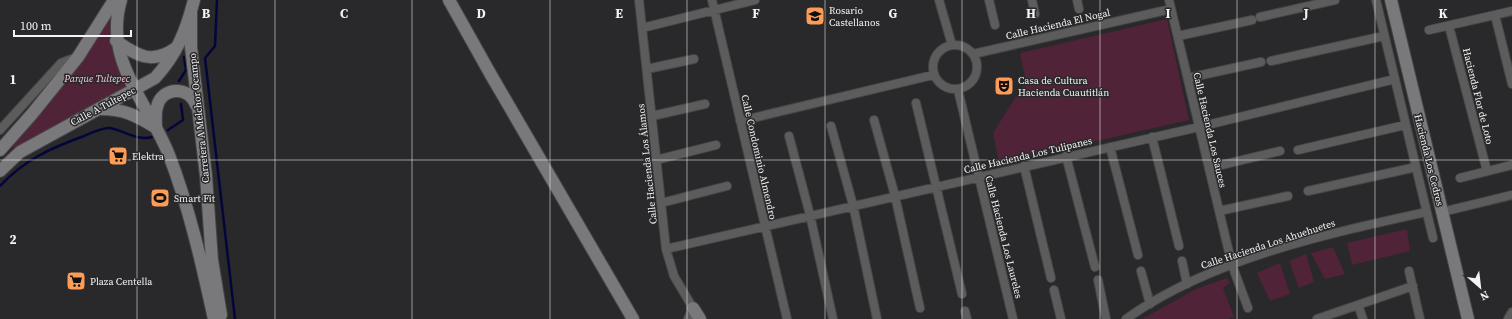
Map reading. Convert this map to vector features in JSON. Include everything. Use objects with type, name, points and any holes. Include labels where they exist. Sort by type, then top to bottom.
[{"type":"main road","points":[[0,150],[32,114],[78,57],[114,0]]},
{"type":"main road","points":[[121,0],[116,16],[116,41],[123,66],[169,154],[185,201],[214,319]]},
{"type":"main road","name":"Calle A Tultepec","points":[[0,171],[20,152],[155,78],[166,66],[180,45],[194,0]]},
{"type":"main road","points":[[449,0],[633,319]]},
{"type":"main road","points":[[456,0],[530,125],[639,319]]},
{"type":"main road","name":"Hacienda Los Cedros","points":[[1391,0],[1468,319]]},
{"type":"main road","name":"Carretera A Melchor Ocampo","points":[[191,12],[191,47],[206,176],[212,260],[221,319]]},
{"type":"main road","points":[[116,41],[137,54],[152,58],[165,56],[180,45]]},
{"type":"main road","points":[[156,128],[157,107],[161,98],[172,91],[186,92],[193,98],[198,111]]},
{"type":"main road","points":[[97,109],[116,109],[129,112],[156,128]]},
{"type":"main road","points":[[690,314],[700,319]]},
{"type":"street","name":"Calle Hacienda Los Álamos","points":[[640,0],[666,249],[674,276],[690,314]]},
{"type":"street","name":"Calle Condominio Almendro","points":[[712,0],[787,319]]},
{"type":"street","points":[[642,28],[756,0]]},
{"type":"street","points":[[940,0],[952,45]]},
{"type":"street","points":[[989,0],[995,25]]},
{"type":"street","points":[[1032,0],[1035,14]]},
{"type":"street","points":[[1076,0],[1079,9]]},
{"type":"street","name":"Calle Hacienda Los Sauces","points":[[1169,0],[1232,266],[1248,308]]},
{"type":"street","points":[[1178,36],[1335,0]]},
{"type":"street","points":[[1376,0],[1432,238]]},
{"type":"street","name":"Calle Hacienda El Nogal","points":[[973,54],[1171,9]]},
{"type":"street","points":[[1429,30],[1512,11]]},
{"type":"street","points":[[1495,15],[1512,84]]},
{"type":"street","name":"Hacienda Flor de Loto","points":[[1450,26],[1487,171]]},
{"type":"street","points":[[1271,61],[1384,36]]},
{"type":"street","points":[[952,45],[964,47],[973,54],[977,67],[973,80],[967,86],[958,90],[948,89],[939,84],[933,75],[933,59],[944,48],[952,45]]},
{"type":"street","points":[[0,130],[60,63],[78,57]]},
{"type":"street","points":[[647,69],[694,59]]},
{"type":"street","points":[[1188,78],[1261,62]]},
{"type":"street","points":[[740,121],[933,75]]},
{"type":"street","name":"Calle Hacienda Los Tulipanes","points":[[666,249],[1110,147],[1395,79]]},
{"type":"street","name":"Calle Hacienda Los Laureles","points":[[958,90],[1014,319]]},
{"type":"street","points":[[916,103],[962,294]]},
{"type":"street","points":[[652,116],[705,104]]},
{"type":"street","points":[[874,120],[895,196],[920,308]]},
{"type":"street","points":[[1298,150],[1406,125]]},
{"type":"street","points":[[830,126],[853,205],[877,319]]},
{"type":"street","points":[[789,136],[810,215],[833,319]]},
{"type":"street","points":[[1152,137],[1179,246]]},
{"type":"street","points":[[656,160],[716,145]]},
{"type":"street","points":[[1110,147],[1138,255]]},
{"type":"street","points":[[1209,168],[1280,151]]},
{"type":"street","points":[[1066,156],[1095,267]]},
{"type":"street","points":[[1460,178],[1512,165]]},
{"type":"street","points":[[1024,166],[1051,278]]},
{"type":"street","points":[[1308,191],[1416,167]]},
{"type":"street","points":[[661,203],[727,186]]},
{"type":"street","points":[[1442,212],[1512,195]]},
{"type":"street","points":[[1219,211],[1288,196]]},
{"type":"street","name":"Calle Hacienda Los Ahuehuetes","points":[[1126,319],[1150,304],[1207,274],[1328,234],[1426,212]]},
{"type":"street","points":[[1182,261],[1187,284]]},
{"type":"street","points":[[1141,271],[1150,304]]},
{"type":"street","points":[[1409,271],[1420,319]]},
{"type":"street","points":[[1098,280],[1106,319]]},
{"type":"street","points":[[1317,319],[1413,286]]},
{"type":"street","points":[[1054,290],[1061,319]]},
{"type":"street","points":[[1358,305],[1363,319]]},
{"type":"street","points":[[1508,319],[1512,312]]},
{"type":"green space","name":"Parque Tultepec","points":[[115,0],[116,16],[135,89],[20,152],[7,142]]},
{"type":"green space","points":[[1167,19],[1189,120],[999,163],[993,133],[1026,81],[1020,53]]},
{"type":"green space","points":[[1407,229],[1410,251],[1352,265],[1347,243]]},
{"type":"green space","points":[[1333,247],[1345,274],[1325,279],[1311,253]]},
{"type":"green space","points":[[1306,254],[1314,282],[1299,288],[1289,261]]},
{"type":"green space","points":[[1280,263],[1290,294],[1270,301],[1257,273]]},
{"type":"green space","points":[[1227,278],[1230,283],[1223,288],[1234,317],[1228,319],[1142,319],[1196,289]]},
{"type":"waterway","points":[[217,0],[215,46],[205,58],[235,319]]},
{"type":"waterway","points":[[179,81],[186,70],[184,57]]},
{"type":"waterway","points":[[168,130],[183,120],[181,104]]},
{"type":"waterway","points":[[0,186],[28,162],[49,150],[101,129],[115,129],[141,138],[152,137]]},
{"type":"place","name":"Rosario Castellanos","points":[[815,16]]},
{"type":"place","name":"Casa de Cultura Hacienda Cuautitlán","points":[[1004,86]]},
{"type":"place","name":"Elektra","points":[[118,156]]},
{"type":"place","name":"Smart Fit","points":[[160,198]]},
{"type":"place","name":"Plaza Centella","points":[[76,281]]}]
